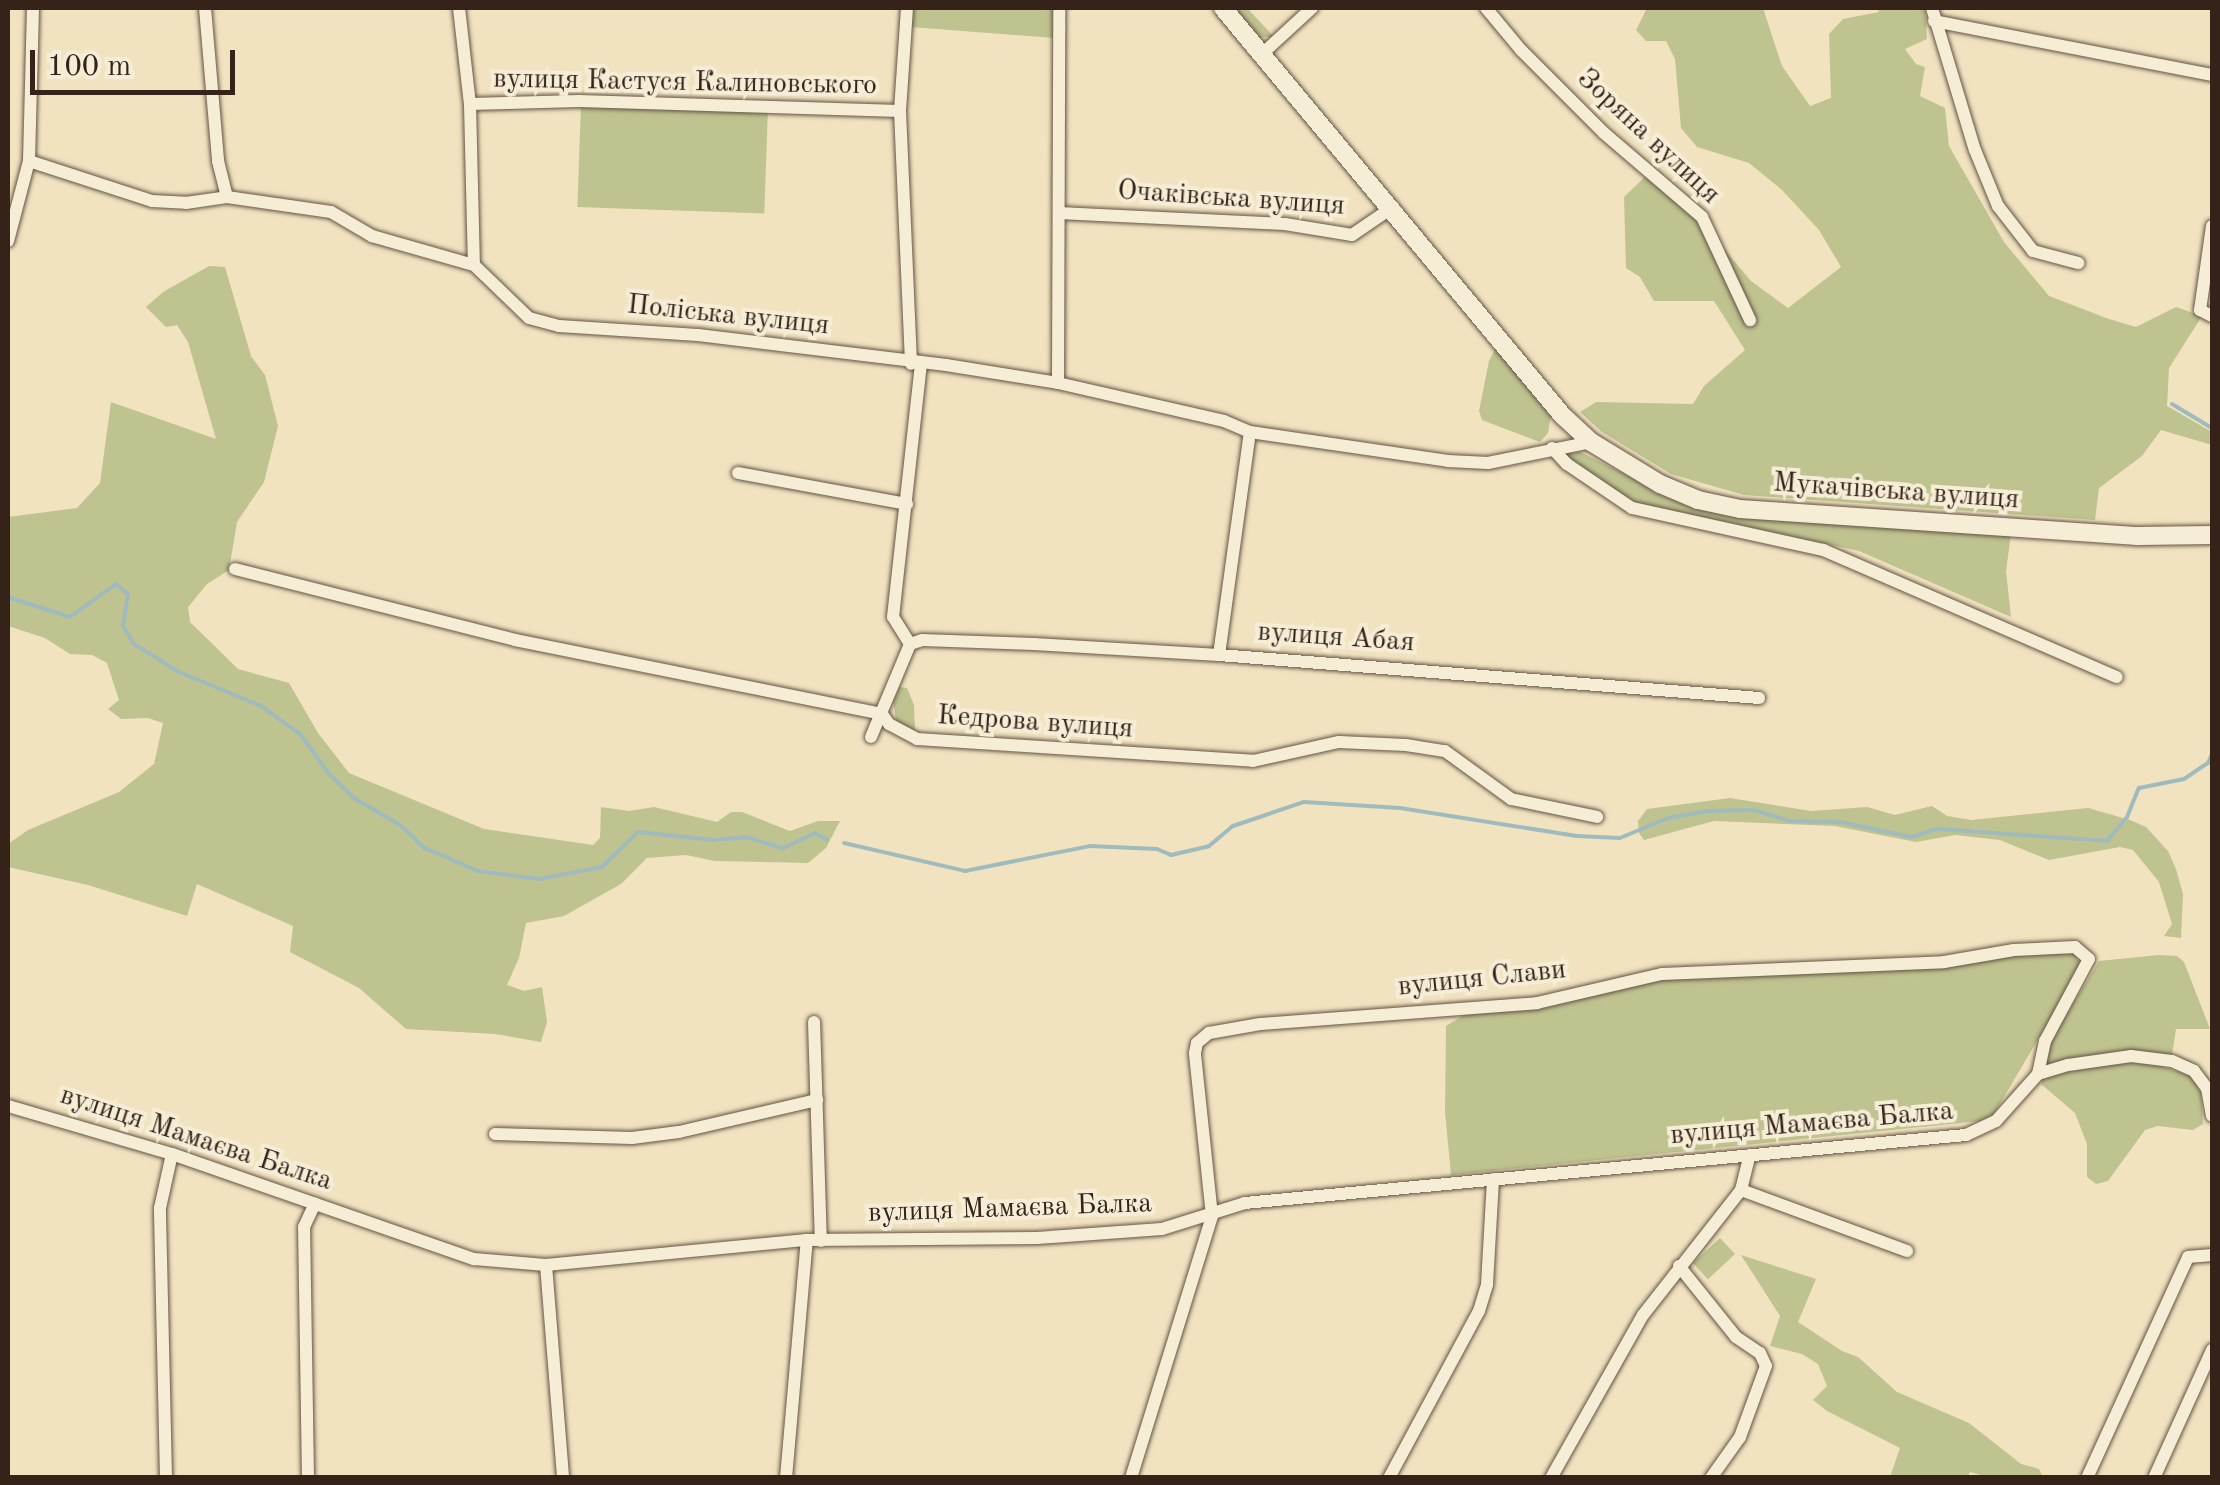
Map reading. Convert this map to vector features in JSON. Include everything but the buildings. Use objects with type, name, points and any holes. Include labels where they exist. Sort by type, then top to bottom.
[{"type":"street","points":[[8,241],[29,161],[33,8]]},
{"type":"street","points":[[205,8],[218,161],[227,198]]},
{"type":"street","points":[[29,161],[152,201],[186,204],[227,198],[331,212],[372,236],[474,265],[470,104],[459,8]]},
{"type":"street","points":[[871,738],[910,644],[893,617],[907,504],[916,365],[900,111],[907,8]]},
{"type":"street","points":[[1058,383],[1059,8]]},
{"type":"street","name":"Мукачівська вулиця","points":[[1224,8],[1562,415],[1591,442],[1660,484],[1698,500],[1740,509],[2138,536],[2212,535]]},
{"type":"street","points":[[1263,54],[1312,8]]},
{"type":"street","name":"Зоряна вулиця","points":[[1486,8],[1521,50],[1604,134],[1702,217],[1750,320]]},
{"type":"street","points":[[1933,14],[2212,75]]},
{"type":"street","points":[[1933,14],[1998,206],[2032,251],[2078,263]]},
{"type":"street","name":"вулиця Кастуся Калиновського","points":[[470,104],[598,101],[900,111]]},
{"type":"street","name":"Очаківська вулиця","points":[[1059,213],[1285,224],[1352,235],[1393,207]]},
{"type":"street","points":[[2212,226],[2200,310],[2212,316]]},
{"type":"street","name":"Поліська вулиця","points":[[474,265],[502,297],[530,318],[559,326],[771,342],[916,365],[946,365],[1058,383],[1224,420],[1250,432],[1448,461],[1488,463],[1552,448]]},
{"type":"street","points":[[1219,654],[1250,432]]},
{"type":"street","points":[[1552,448],[1591,442]]},
{"type":"street","name":"Мукачівська вулиця","points":[[1552,448],[1567,464],[1632,508],[1823,550],[2117,678]]},
{"type":"street","points":[[738,474],[907,504]]},
{"type":"street","name":"Кедрова вулиця","points":[[235,569],[515,640],[882,714],[889,724],[917,739],[1108,754],[1252,760],[1339,742],[1406,745],[1445,751],[1510,799],[1597,816]]},
{"type":"street","name":"вулиця Абая","points":[[910,644],[922,640],[1219,654],[1759,698]]},
{"type":"street","name":"вулиця Слави","points":[[1131,1478],[1212,1216],[1195,1054],[1197,1043],[1209,1032],[1537,1003],[1662,974],[1944,962],[2014,950],[2076,947],[2089,958],[2045,1041],[2038,1074]]},
{"type":"street","points":[[786,1478],[814,1240],[814,1022]]},
{"type":"street","points":[[2038,1074],[2131,1056],[2172,1061],[2194,1071],[2207,1088],[2212,1116]]},
{"type":"street","name":"вулиця Мамаєва Балка","points":[[8,1106],[172,1154],[474,1259],[546,1265],[814,1240],[1037,1238],[1162,1230],[1245,1204],[1966,1136],[1996,1121],[2038,1074]]},
{"type":"street","points":[[494,1134],[632,1138],[678,1132],[816,1100]]},
{"type":"street","points":[[166,1478],[160,1208],[172,1154]]},
{"type":"street","points":[[1550,1478],[1634,1331],[1679,1266],[1742,1190],[1750,1155]]},
{"type":"street","points":[[1389,1478],[1478,1311],[1487,1284],[1493,1179]]},
{"type":"street","points":[[1742,1190],[1907,1251]]},
{"type":"street","points":[[308,1478],[304,1227],[315,1202]]},
{"type":"street","points":[[2087,1478],[2188,1257],[2212,1255]]},
{"type":"street","points":[[546,1265],[563,1478]]},
{"type":"street","points":[[1679,1266],[1736,1337],[1760,1353],[1766,1366],[1740,1437],[1711,1478]]},
{"type":"street","points":[[2154,1478],[2212,1350]]},
{"type":"green space","points":[[912,8],[1053,8],[1054,38],[911,27]]},
{"type":"green space","points":[[1234,8],[1247,8],[1274,37],[1260,37]]},
{"type":"green space","points":[[1647,8],[1763,8],[1782,66],[1810,106],[1831,98],[1829,34],[1843,19],[1879,12],[1878,8],[1925,8],[1927,39],[1905,49],[1916,64],[1925,67],[1920,96],[1945,108],[1949,146],[2004,242],[2049,296],[2136,327],[2176,307],[2202,316],[2169,368],[2167,406],[2212,432],[2212,445],[2161,430],[2142,456],[2099,488],[2095,520],[1744,495],[1671,474],[1602,432],[1580,412],[1596,402],[1693,404],[1704,386],[1745,350],[1714,301],[1654,301],[1640,277],[1626,268],[1624,197],[1649,173],[1699,219],[1751,281],[1788,308],[1841,267],[1819,230],[1782,190],[1749,163],[1697,147],[1681,128],[1675,59],[1666,41],[1646,41],[1636,30]]},
{"type":"green space","points":[[581,104],[768,111],[764,213],[577,207]]},
{"type":"green space","points":[[209,266],[225,267],[251,356],[265,375],[278,426],[264,482],[237,522],[229,570],[207,584],[188,607],[190,622],[238,669],[289,683],[318,733],[349,773],[484,829],[593,845],[600,838],[601,807],[629,811],[654,807],[717,822],[731,812],[742,812],[790,831],[818,821],[840,821],[826,848],[808,863],[715,861],[686,855],[647,858],[621,884],[564,916],[526,923],[519,958],[507,985],[524,991],[542,987],[547,1022],[541,1042],[495,1034],[406,1029],[359,988],[290,952],[293,926],[197,884],[187,916],[88,885],[8,867],[8,844],[28,830],[119,792],[154,764],[163,723],[148,718],[121,719],[108,709],[119,700],[107,663],[92,655],[70,654],[45,638],[8,626],[8,517],[77,508],[100,483],[111,402],[216,439],[188,342],[177,325],[166,327],[146,307],[163,292]]},
{"type":"green space","points":[[1497,345],[1551,415],[1548,433],[1540,442],[1482,420],[1479,411],[1489,361]]},
{"type":"green space","points":[[1580,452],[1658,490],[1740,515],[2011,534],[2006,571],[2011,617],[1859,551],[1633,502],[1569,461],[1566,454]]},
{"type":"green space","points":[[900,687],[907,688],[914,705],[915,733],[899,727],[896,720],[893,701]]},
{"type":"green space","points":[[1730,798],[1811,811],[1867,807],[1895,815],[1932,806],[1947,816],[1971,820],[2088,808],[2130,820],[2146,827],[2168,851],[2176,869],[2183,894],[2181,938],[2164,936],[2172,924],[2159,882],[2133,850],[2120,847],[2049,860],[2000,840],[1955,835],[1916,842],[1835,826],[1714,821],[1644,840],[1639,833],[1638,821],[1647,809]]},
{"type":"green space","points":[[2074,954],[2081,966],[1994,1114],[1980,1121],[1451,1175],[1445,1112],[1446,1026],[1464,1015],[1538,1007],[1663,979],[1945,968],[2018,955]]},
{"type":"green space","points":[[2177,956],[2184,962],[2210,1029],[2176,1029],[2172,1055],[2045,1065],[2049,1043],[2099,961]]},
{"type":"green space","points":[[2140,1060],[2192,1076],[2201,1093],[2203,1124],[2193,1130],[2158,1126],[2145,1130],[2108,1181],[2096,1184],[2087,1177],[2087,1144],[2075,1113],[2041,1084],[2043,1077]]},
{"type":"green space","points":[[1720,1238],[1735,1254],[1708,1279],[1693,1263]]},
{"type":"green space","points":[[1741,1255],[1816,1279],[1798,1322],[1858,1357],[1897,1392],[1969,1423],[2021,1464],[2039,1469],[2043,1477],[1988,1477],[1970,1472],[1968,1477],[1890,1477],[1900,1448],[1827,1411],[1813,1400],[1827,1386],[1818,1364],[1802,1354],[1770,1346],[1780,1316]]},
{"type":"waterway","points":[[2172,404],[2212,428]]},
{"type":"waterway","points":[[8,597],[70,617],[116,584],[128,594],[123,626],[134,644],[179,672],[261,706],[301,735],[329,774],[354,798],[400,825],[425,848],[478,871],[539,879],[602,867],[638,832],[714,840],[746,837],[783,848],[815,833],[827,840]]},
{"type":"waterway","points":[[844,843],[965,871],[1090,846],[1157,849],[1171,855],[1209,846],[1233,826],[1304,802],[1400,808],[1577,836],[1620,838],[1668,818],[1706,811],[1754,810],[1789,821],[1841,822],[1911,837],[1937,829],[2107,841],[2127,817],[2139,788],[2184,779],[2208,763],[2212,754]]}]
